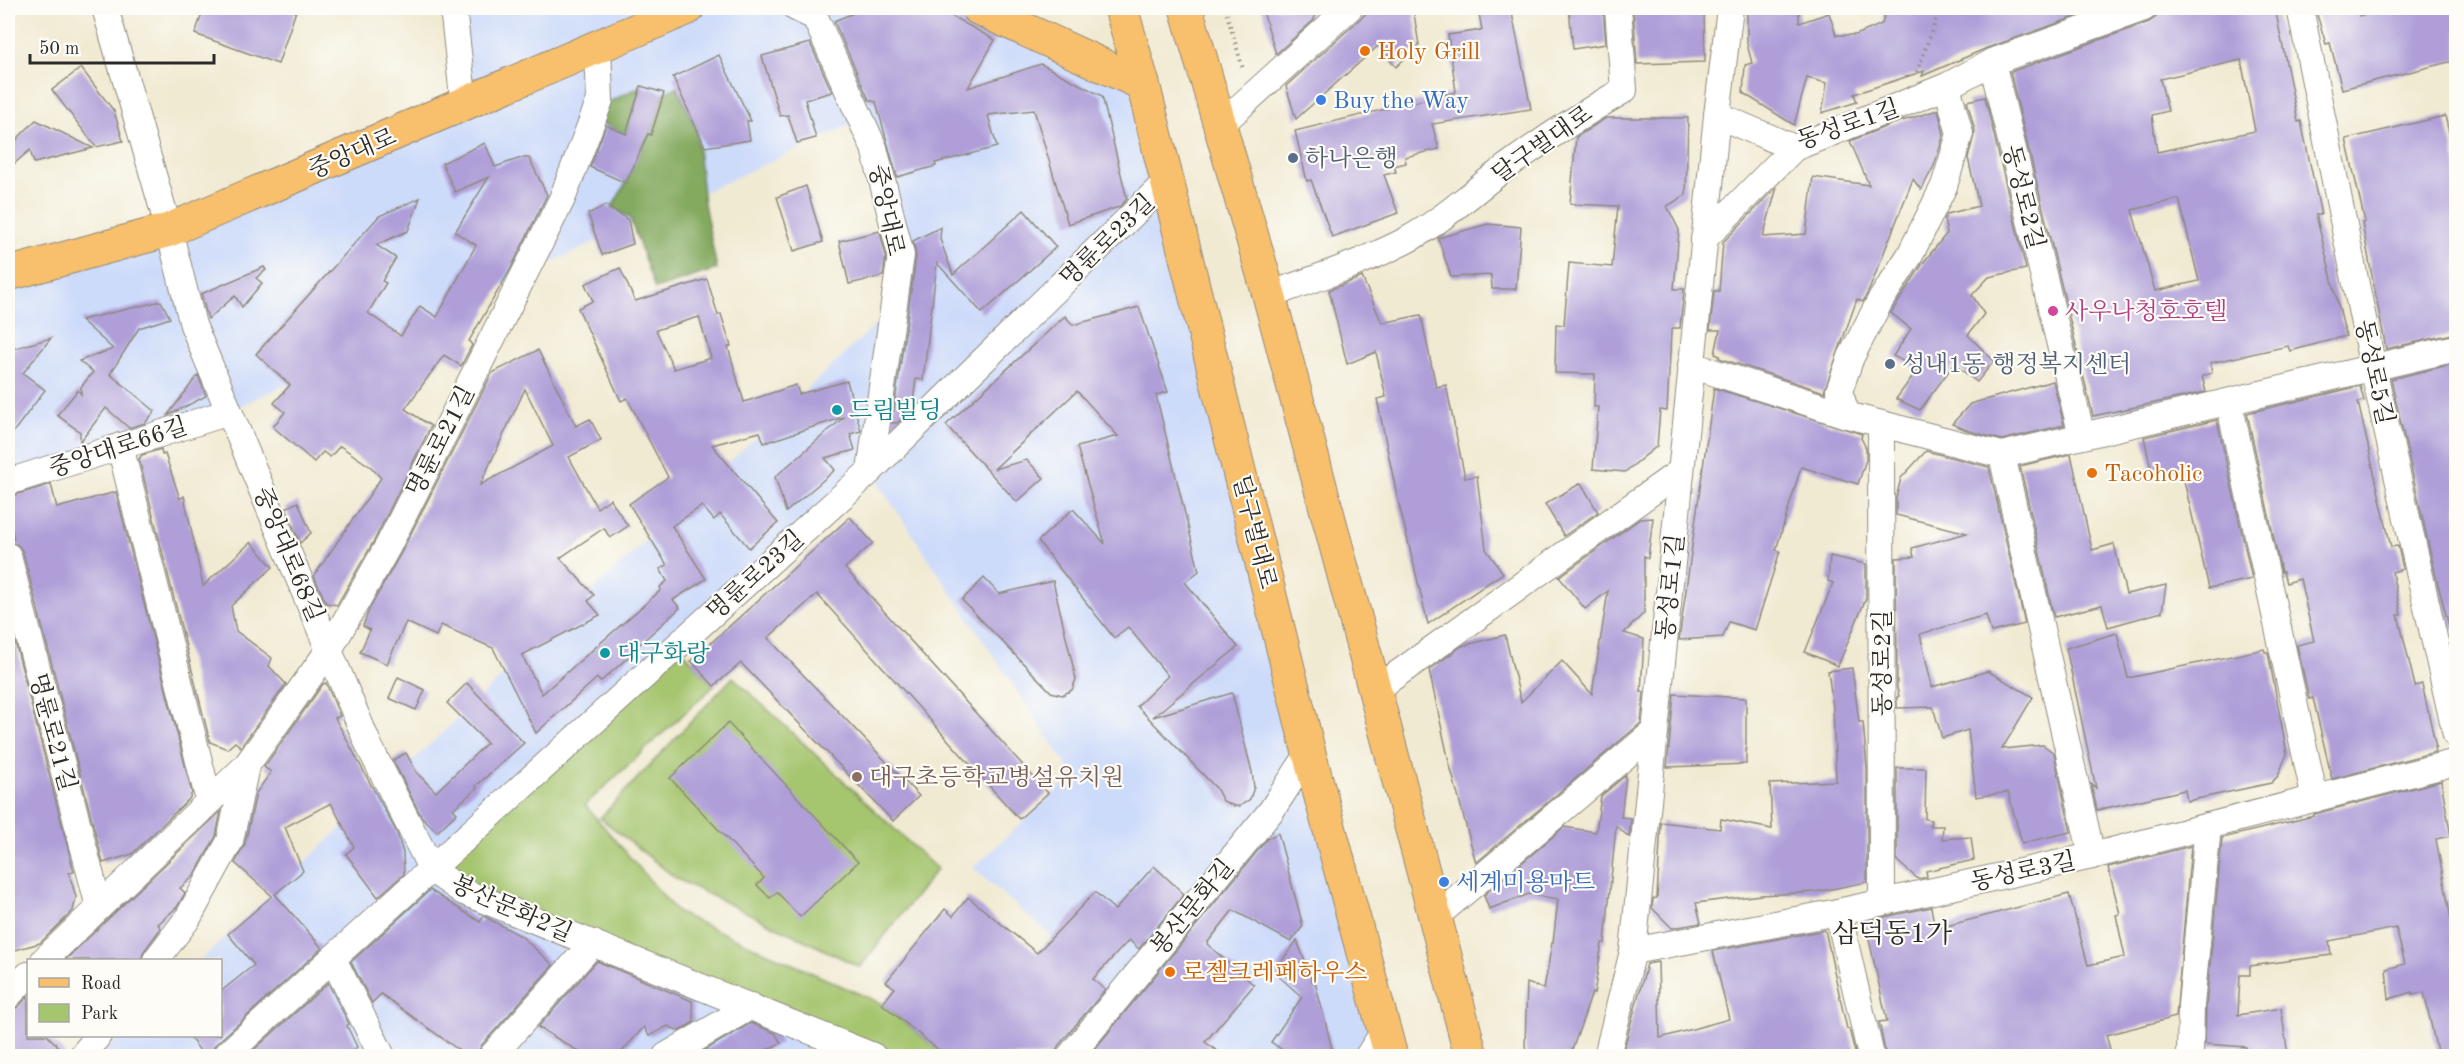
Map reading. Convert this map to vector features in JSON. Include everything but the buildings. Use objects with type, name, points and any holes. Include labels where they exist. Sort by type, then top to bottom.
[{"type":"main road","name":"중앙대로","points":[[8,274],[169,230],[688,8]]},
{"type":"main road","points":[[978,8],[1143,84]]},
{"type":"main road","name":"달구벌대로","points":[[1121,8],[1143,84],[1381,1048]]},
{"type":"main road","points":[[1191,12],[1219,126],[1269,295],[1471,1056]]},
{"type":"street","name":"중앙대로68길","points":[[105,8],[169,230],[192,325],[369,746],[432,870]]},
{"type":"street","points":[[453,8],[464,105]]},
{"type":"street","name":"중앙대로","points":[[796,8],[815,16],[873,148],[901,255],[870,471]]},
{"type":"street","points":[[1219,126],[1349,8]]},
{"type":"street","name":"달구벌대로","points":[[1269,295],[1405,241],[1578,117],[1624,90],[1618,8]]},
{"type":"street","name":"동성로1길","points":[[1606,1056],[1633,951],[1691,365],[1730,8]]},
{"type":"street","name":"동성로1길","points":[[1717,115],[1794,148],[1947,86],[1992,62],[2144,8]]},
{"type":"street","name":"동성로5길","points":[[2300,8],[2373,368],[2457,735]]},
{"type":"street","name":"명륜로21길","points":[[45,959],[246,766],[329,650],[388,546],[562,199],[600,100],[598,47]]},
{"type":"street","name":"동성로2길","points":[[1992,62],[2082,436]]},
{"type":"street","points":[[1847,416],[1839,391],[1851,357],[1880,301],[1910,255],[1944,186],[1960,134],[1947,86]]},
{"type":"street","points":[[1704,239],[1794,148]]},
{"type":"street","name":"명륜로23길","points":[[225,1056],[870,471],[1167,181]]},
{"type":"street","points":[[1691,365],[1847,416],[2002,455],[2457,348]]},
{"type":"street","points":[[2229,402],[2315,799]]},
{"type":"street","name":"중앙대로66길","points":[[8,482],[229,412]]},
{"type":"street","name":"동성로2길","points":[[1881,424],[1882,902]]},
{"type":"street","points":[[120,446],[209,801]]},
{"type":"street","points":[[2002,455],[2092,856]]},
{"type":"street","points":[[1375,690],[1681,471]]},
{"type":"street","name":"명륜로21길","points":[[8,556],[99,907]]},
{"type":"street","points":[[1435,917],[1655,731]]},
{"type":"street","name":"봉산문화길","points":[[1070,1056],[1270,811],[1309,753]]},
{"type":"street","name":"동성로3길","points":[[1633,951],[1838,912],[2092,856],[2457,762]]},
{"type":"street","points":[[157,959],[188,918],[230,841],[246,766]]},
{"type":"street","points":[[2190,1056],[2191,1005],[2208,826]]},
{"type":"street","name":"봉산문화2길","points":[[432,870],[464,892],[873,1056]]},
{"type":"street","points":[[1838,912],[1871,1056]]},
{"type":"street","name":"봉산문화2길","points":[[492,1056],[593,943]]},
{"type":"street","points":[[333,959],[382,1056]]},
{"type":"street","points":[[8,996],[27,976]]},
{"type":"street","points":[[666,1056],[751,1006]]},
{"type":"street","points":[[82,1056],[96,1037]]},
{"type":"path","points":[[1225,8],[1251,96]]},
{"type":"path","points":[[1905,104],[1940,8]]},
{"type":"shaded area","points":[[455,8],[984,8],[1143,84],[1392,1056],[974,1056],[1060,944],[973,868],[1073,775],[870,471],[432,870],[873,1056],[99,1056],[120,1037],[222,1037],[222,959],[202,959],[894,307],[901,255],[861,120],[229,411],[8,482],[8,274],[463,102]]},
{"type":"green space","points":[[641,86],[628,128],[650,135],[664,93],[677,87],[696,129],[704,204],[717,269],[655,289],[630,218],[612,207],[626,183],[644,142],[599,122],[605,104]]},
{"type":"green space","points":[[678,645],[714,686],[585,805],[678,913],[882,1004],[946,1056],[877,1056],[432,870]]},
{"type":"green space","points":[[733,677],[937,869],[860,967],[677,879],[600,818]]},
{"type":"place","name":"Holy Grill","points":[[1365,51]]},
{"type":"place","name":"Buy the Way","points":[[1321,100]]},
{"type":"place","name":"하나은행","points":[[1293,158]]},
{"type":"place","name":"사우나청호호텔","points":[[2053,311]]},
{"type":"place","name":"성내1동 행정복지센터","points":[[1890,364]]},
{"type":"place","name":"드림빌딩","points":[[837,410]]},
{"type":"place","name":"Tacoholic","points":[[2092,473]]},
{"type":"place","name":"대구화랑","points":[[605,653]]},
{"type":"place","name":"대구초등학교병설유치원","points":[[857,777]]},
{"type":"place","name":"세계미용마트","points":[[1444,882]]},
{"type":"place","name":"로젤크레페하우스","points":[[1170,972]]},
{"type":"district","name":"삼덕동1가","points":[[1892,933]]}]
